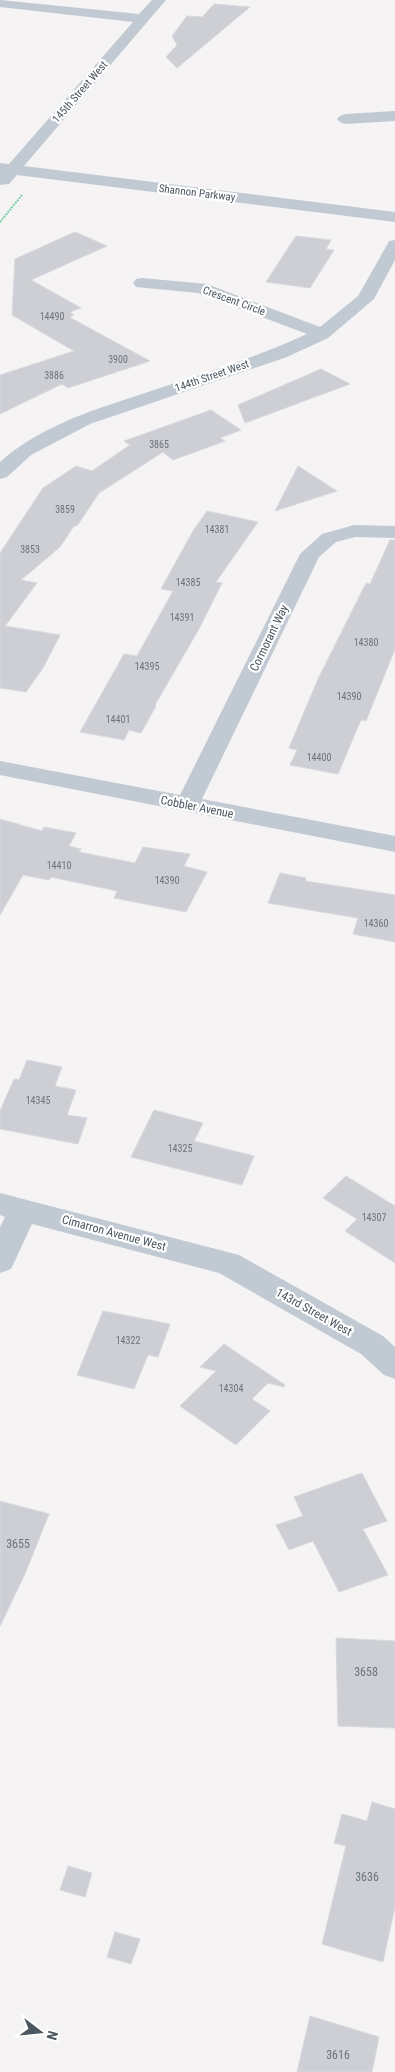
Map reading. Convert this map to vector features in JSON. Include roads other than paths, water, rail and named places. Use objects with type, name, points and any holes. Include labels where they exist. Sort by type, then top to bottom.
[{"type":"street","name":"145th Street West","points":[[0,184],[6,169],[159,0]]},
{"type":"street","points":[[0,3],[143,19]]},
{"type":"street","points":[[345,119],[395,116]]},
{"type":"street","name":"Shannon Parkway","points":[[6,169],[395,218]]},
{"type":"street","name":"144th Street West","points":[[0,473],[24,451],[83,420],[281,353],[322,334],[365,299],[395,245]]},
{"type":"street","name":"Crescent Circle","points":[[142,283],[201,288],[322,334]]},
{"type":"street","name":"Cormorant Way","points":[[188,805],[310,554],[329,538],[354,531],[395,532]]},
{"type":"street","name":"Cobbler Avenue","points":[[0,768],[395,844]]},
{"type":"street","points":[[0,1261],[11,1207]]},
{"type":"street","name":"Cimarron Avenue West","points":[[11,1207],[228,1263]]},
{"type":"street","name":"143rd Street West","points":[[228,1263],[372,1345],[395,1366]]}]
